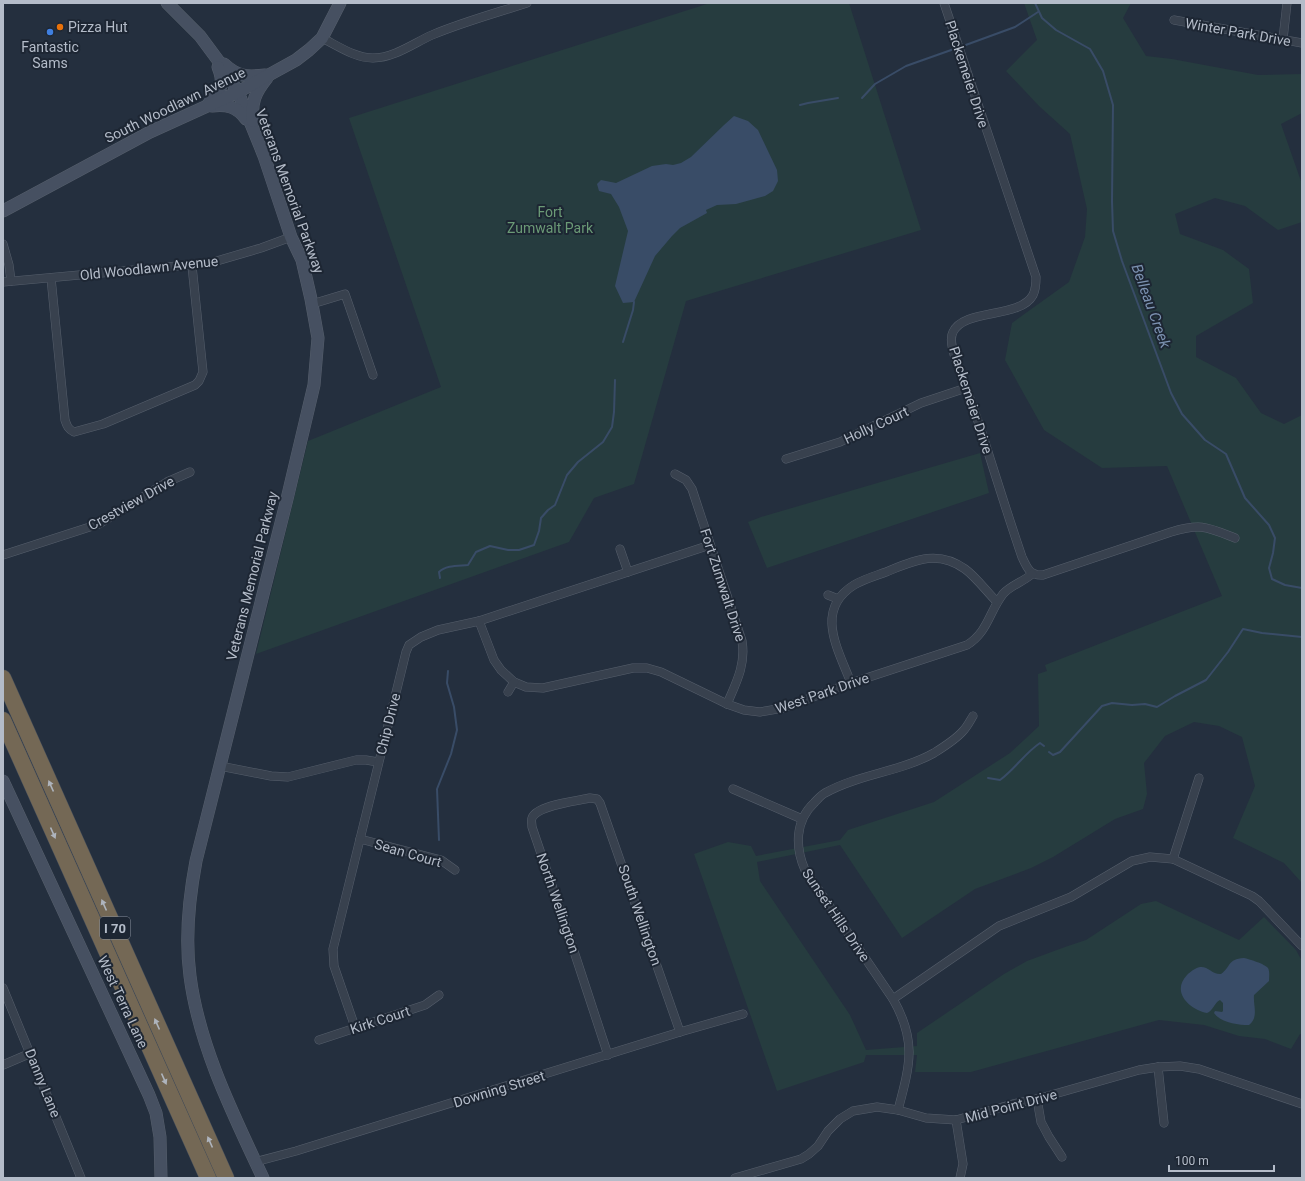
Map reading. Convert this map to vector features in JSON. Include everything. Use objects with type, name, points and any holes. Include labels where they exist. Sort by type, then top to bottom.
[{"type":"highway","name":"I 70","points":[[3,678],[226,1178]]},
{"type":"highway","name":"I 70","points":[[3,720],[208,1178]]},
{"type":"street","name":"Veterans Memorial Parkway","points":[[167,3],[200,36],[238,92],[264,156],[292,237],[302,260],[318,338],[314,385],[194,869],[187,938],[190,975],[196,1010],[205,1043],[215,1070],[263,1178]]},
{"type":"street","name":"South Woodlawn Avenue","points":[[3,211],[150,132],[238,92],[296,60],[322,38],[340,3]]},
{"type":"street","points":[[322,38],[355,54],[371,58],[380,58],[389,56],[433,35],[528,3]]},
{"type":"street","name":"Plackemeier Drive","points":[[944,3],[1036,277],[1034,295],[1029,300],[1016,308],[970,319],[957,327],[953,332],[952,344],[982,431],[1022,557],[1026,568],[1032,574]]},
{"type":"street","points":[[1283,39],[1287,3]]},
{"type":"street","name":"Winter Park Drive","points":[[1174,20],[1302,43]]},
{"type":"street","points":[[212,52],[230,70],[241,76],[270,74]]},
{"type":"street","points":[[205,107],[218,94],[222,84],[222,76],[212,52]]},
{"type":"street","points":[[253,128],[253,102],[256,94],[270,74]]},
{"type":"street","points":[[205,107],[227,105],[235,108],[241,112],[253,128]]},
{"type":"street","name":"Old Woodlawn Avenue","points":[[7,282],[192,266],[225,259],[292,237]]},
{"type":"street","points":[[3,244],[9,265],[7,282]]},
{"type":"street","points":[[51,278],[65,420],[67,427],[74,432],[102,424],[195,385],[199,381],[203,372],[192,266]]},
{"type":"street","points":[[312,304],[345,294],[373,375]]},
{"type":"street","name":"Holly Court","points":[[786,458],[840,442],[876,426],[921,403],[966,388]]},
{"type":"street","name":"Crestview Drive","points":[[3,555],[99,524],[167,482],[190,472]]},
{"type":"street","name":"Fort Zumwalt Drive","points":[[675,474],[686,480],[692,489],[743,646],[741,672],[727,704]]},
{"type":"street","points":[[1032,574],[1044,575],[1192,526],[1205,527],[1236,538]]},
{"type":"street","name":"Chip Drive","points":[[355,1027],[334,966],[333,949],[378,762],[409,645],[420,637],[438,630],[479,620],[710,545]]},
{"type":"street","points":[[620,549],[628,572]]},
{"type":"street","points":[[851,683],[834,641],[831,628],[832,613],[838,599],[857,583],[919,559],[930,558],[948,560],[963,567],[997,602]]},
{"type":"street","name":"West Park Drive","points":[[479,620],[494,660],[501,670],[514,682],[526,687],[543,688],[633,668],[646,668],[661,672],[727,704],[752,712],[768,711],[783,708],[851,683],[967,645],[979,636],[997,602],[1005,592],[1032,574]]},
{"type":"street","points":[[828,595],[838,599]]},
{"type":"street","points":[[508,692],[514,682]]},
{"type":"street","name":"Sunset Hills Drive","points":[[898,1110],[908,1072],[910,1050],[907,1029],[902,1014],[805,870],[799,854],[798,837],[802,819],[808,809],[824,793],[845,784],[902,766],[934,753],[963,732],[973,716]]},
{"type":"street","points":[[220,766],[271,776],[288,777],[356,760],[378,762]]},
{"type":"street","points":[[1173,859],[1199,778]]},
{"type":"street","name":"West Terra Lane","points":[[3,781],[149,1095],[156,1113],[160,1137],[160,1178]]},
{"type":"street","points":[[733,790],[802,819]]},
{"type":"street","name":"North Wellington","points":[[597,799],[590,798],[545,808],[538,811],[532,818],[532,827],[608,1055]]},
{"type":"street","name":"South Wellington","points":[[597,799],[600,803],[680,1032]]},
{"type":"street","name":"Sean Court","points":[[360,840],[441,860],[454,870]]},
{"type":"street","points":[[893,999],[999,926],[1071,897],[1132,861],[1150,857],[1173,859],[1259,900],[1302,946]]},
{"type":"street","name":"Danny Lane","points":[[3,988],[31,1053],[81,1178]]},
{"type":"street","name":"Kirk Court","points":[[319,1040],[425,1005],[439,995]]},
{"type":"street","name":"Downing Street","points":[[255,1162],[296,1151],[680,1032],[743,1014]]},
{"type":"street","points":[[3,1065],[31,1053]]},
{"type":"street","name":"Mid Point Drive","points":[[735,1178],[801,1159],[818,1146],[828,1131],[840,1119],[854,1112],[877,1107],[898,1110],[926,1118],[956,1120],[1139,1070],[1158,1067],[1180,1066],[1199,1069],[1302,1104]]},
{"type":"street","points":[[1158,1067],[1164,1123]]},
{"type":"street","points":[[1037,1099],[1041,1122],[1062,1157]]},
{"type":"street","points":[[956,1120],[963,1164],[960,1178]]},
{"type":"green space","name":"Fort Zumwalt Park","points":[[710,3],[849,3],[921,230],[686,301],[634,484],[594,498],[569,542],[256,654],[308,441],[441,387],[349,118]]},
{"type":"green space","points":[[1024,3],[1131,3],[1123,18],[1146,56],[1172,59],[1258,75],[1302,74],[1302,113],[1281,124],[1302,184],[1302,222],[1278,230],[1245,206],[1215,198],[1175,214],[1180,234],[1223,250],[1249,269],[1253,303],[1196,336],[1196,357],[1236,378],[1261,413],[1284,424],[1302,415],[1302,883],[1284,863],[1233,838],[1255,786],[1242,737],[1219,726],[1194,722],[1165,736],[1144,763],[1147,794],[1143,809],[1115,819],[1053,857],[1031,868],[975,889],[902,938],[840,845],[757,862],[760,881],[850,1015],[866,1050],[917,1046],[917,1033],[1004,974],[1027,961],[1086,940],[1141,904],[1156,901],[1239,940],[1264,917],[1296,950],[1302,961],[1302,1034],[1300,1034],[1291,1049],[1265,1039],[1239,1036],[1204,1025],[1159,1020],[971,1072],[915,1072],[917,1055],[866,1055],[864,1062],[777,1091],[694,854],[728,842],[751,846],[756,856],[840,840],[848,830],[934,802],[1010,753],[1039,726],[1038,674],[1047,671],[1045,665],[1222,596],[1167,466],[1102,468],[1044,430],[1005,360],[1012,323],[1069,282],[1085,237],[1087,209],[1070,134],[1039,106],[1006,71],[1037,40]]},
{"type":"green space","points":[[980,453],[989,493],[767,568],[748,522]]},
{"type":"water","points":[[734,116],[748,121],[758,130],[777,170],[778,181],[773,191],[765,196],[736,204],[717,205],[706,210],[707,213],[680,228],[655,256],[634,302],[623,303],[615,286],[628,231],[619,207],[611,194],[599,191],[597,184],[601,180],[616,183],[652,166],[681,163],[691,157]]},
{"type":"water","points":[[1244,958],[1264,965],[1268,968],[1269,973],[1269,981],[1254,995],[1255,1015],[1249,1025],[1230,1023],[1217,1016],[1214,1013],[1215,1011],[1223,1011],[1223,1003],[1220,1000],[1211,1011],[1207,1013],[1194,1008],[1184,999],[1181,988],[1183,981],[1193,970],[1203,967],[1215,973],[1221,974],[1232,962]]},
{"type":"waterway","name":"Belleau Creek","points":[[1035,3],[1042,18],[1056,30],[1090,49],[1103,71],[1113,105],[1113,231],[1122,261],[1171,393],[1182,414],[1205,440],[1226,454],[1245,498],[1269,525],[1275,538],[1269,568],[1272,579],[1285,585],[1302,588]]},
{"type":"waterway","points":[[963,46],[1015,27],[1038,12]]},
{"type":"waterway","points":[[862,98],[875,84],[906,66],[954,49]]},
{"type":"waterway","points":[[800,105],[838,98]]},
{"type":"waterway","points":[[623,342],[634,302]]},
{"type":"waterway","points":[[440,578],[439,572],[445,568],[468,565],[476,552],[490,546],[508,550],[519,550],[534,545],[539,531],[541,518],[555,505],[567,475],[578,462],[603,442],[612,427],[615,380]]},
{"type":"waterway","points":[[1049,752],[1053,755],[1060,752],[1102,706],[1112,703],[1132,705],[1145,704],[1157,707],[1206,680],[1228,652],[1243,629],[1262,633],[1302,637]]},
{"type":"waterway","points":[[439,840],[437,789],[451,754],[457,730],[454,707],[447,683],[448,671]]},
{"type":"waterway","points":[[988,778],[1000,780],[1040,743],[1044,746]]},
{"type":"place","name":"Pizza Hut","points":[[60,27]]},
{"type":"place","name":"Fantastic Sams","points":[[50,32]]}]
